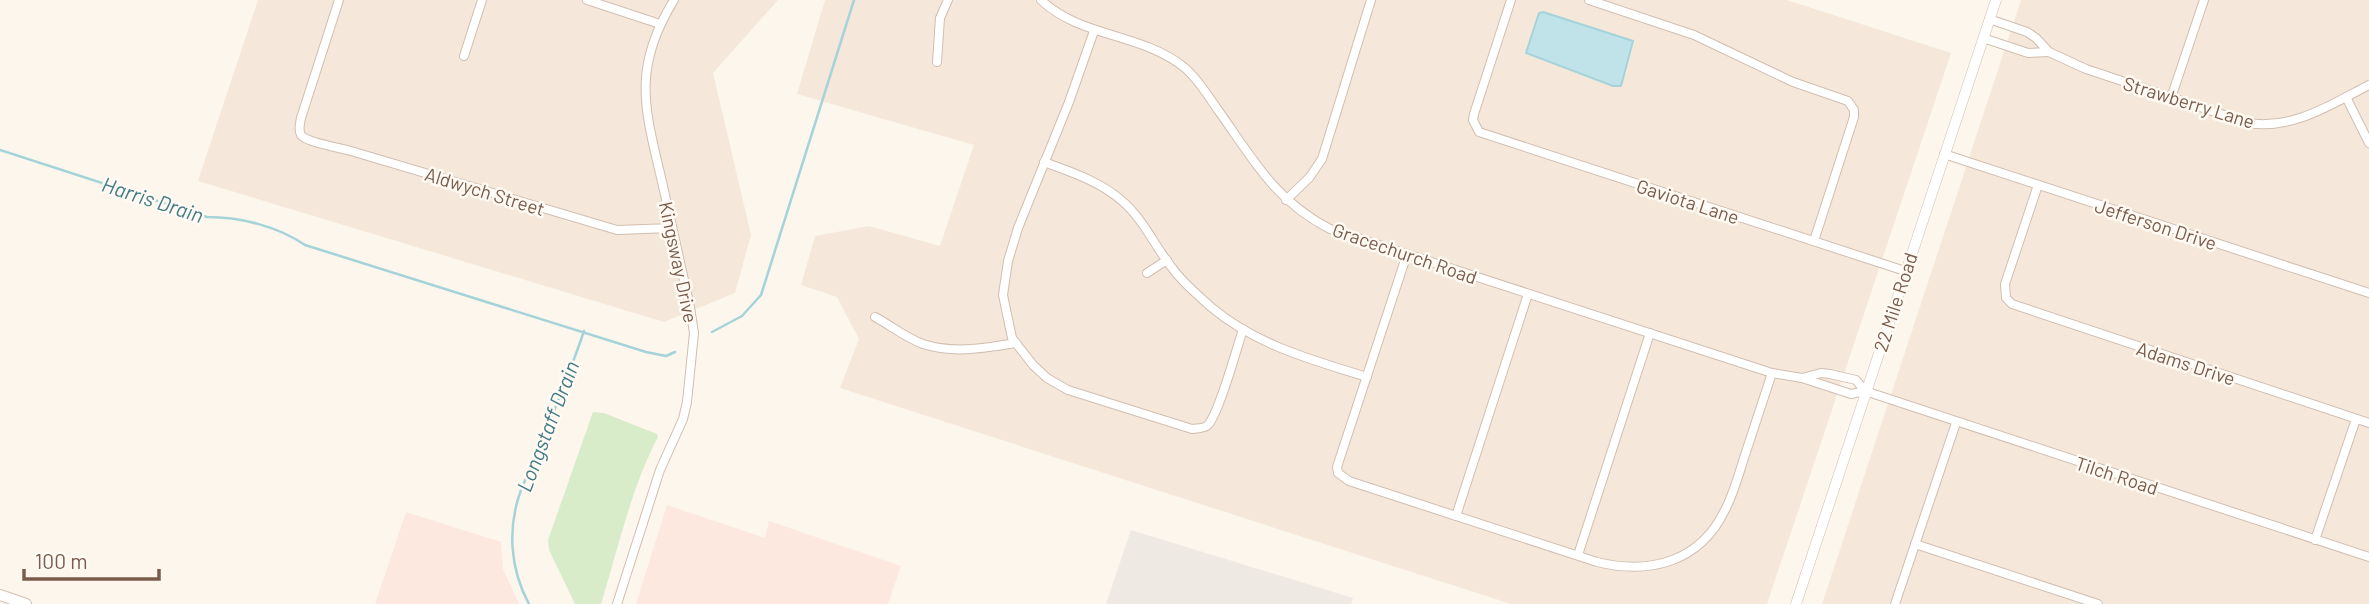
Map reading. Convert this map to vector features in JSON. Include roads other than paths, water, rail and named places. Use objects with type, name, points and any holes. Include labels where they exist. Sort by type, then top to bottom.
[{"type":"main road","points":[[0,595],[26,604]]},
{"type":"street","name":"Aldwych Street","points":[[339,0],[300,118],[301,135],[307,140],[617,230],[672,228]]},
{"type":"street","points":[[464,56],[482,0]]},
{"type":"street","points":[[587,0],[660,24]]},
{"type":"street","name":"Kingsway Drive","points":[[617,604],[660,470],[683,419],[694,332],[648,129],[645,104],[649,58],[660,24],[674,0]]},
{"type":"street","points":[[937,62],[940,18],[948,0]]},
{"type":"street","name":"Gracechurch Road","points":[[1041,0],[1052,10],[1094,31],[1164,54],[1186,69],[1271,184],[1302,213],[1330,229],[1772,373],[1802,378],[1852,394],[1865,391],[1856,380],[1830,374],[1821,373],[1802,378]]},
{"type":"street","points":[[1286,200],[1309,178],[1321,159],[1370,0]]},
{"type":"street","name":"Gaviota Lane","points":[[1511,0],[1474,114],[1475,126],[1485,135],[1905,271]]},
{"type":"street","points":[[1589,0],[1694,35],[1781,76],[1843,99],[1852,105],[1854,117],[1814,242]]},
{"type":"street","name":"22 Mile Road","points":[[1796,604],[1996,0]]},
{"type":"street","points":[[2171,98],[2204,0]]},
{"type":"street","name":"Strawberry Lane","points":[[1989,19],[2027,32],[2049,52],[2086,69],[2238,120],[2266,124],[2302,118],[2369,85]]},
{"type":"street","points":[[1094,31],[1069,102],[1018,228],[1006,271],[1004,303],[1012,338],[1032,365],[1047,378],[1068,390],[1192,429],[1203,428],[1209,424],[1216,411],[1243,329]]},
{"type":"street","name":"Strawberry Lane","points":[[1983,38],[2028,53],[2049,52]]},
{"type":"street","points":[[2346,97],[2369,143]]},
{"type":"street","name":"Jefferson Drive","points":[[1944,154],[2369,293]]},
{"type":"street","points":[[1044,162],[1101,186],[1121,199],[1188,285],[1208,304],[1243,329],[1290,353],[1367,377]]},
{"type":"street","name":"Adams Drive","points":[[2038,185],[2006,284],[2006,298],[2017,307],[2369,423]]},
{"type":"street","points":[[1407,254],[1337,467],[1338,473],[1349,481],[1456,516],[1620,567],[1661,564],[1684,555],[1717,525],[1728,504],[1772,373]]},
{"type":"street","points":[[1147,273],[1167,260]]},
{"type":"street","points":[[1456,516],[1528,294]]},
{"type":"street","points":[[874,317],[922,344],[968,350],[1016,342]]},
{"type":"street","points":[[1577,555],[1650,333]]},
{"type":"street","name":"Tilch Road","points":[[1865,391],[2369,557]]},
{"type":"street","points":[[2315,540],[2356,419]]},
{"type":"street","points":[[1895,604],[1956,423]]},
{"type":"street","points":[[1915,544],[2098,604]]},
{"type":"water","points":[[1543,12],[1633,41],[1621,86],[1613,86],[1526,53],[1539,13]]},
{"type":"waterway","points":[[712,332],[742,316],[761,295],[854,0]]},
{"type":"waterway","name":"Harris Drain","points":[[0,150],[207,217],[258,224],[305,245],[646,352],[666,356],[675,352]]},
{"type":"waterway","name":"Longstaff Drain","points":[[529,604],[514,563],[512,534],[517,504],[584,331]]}]
